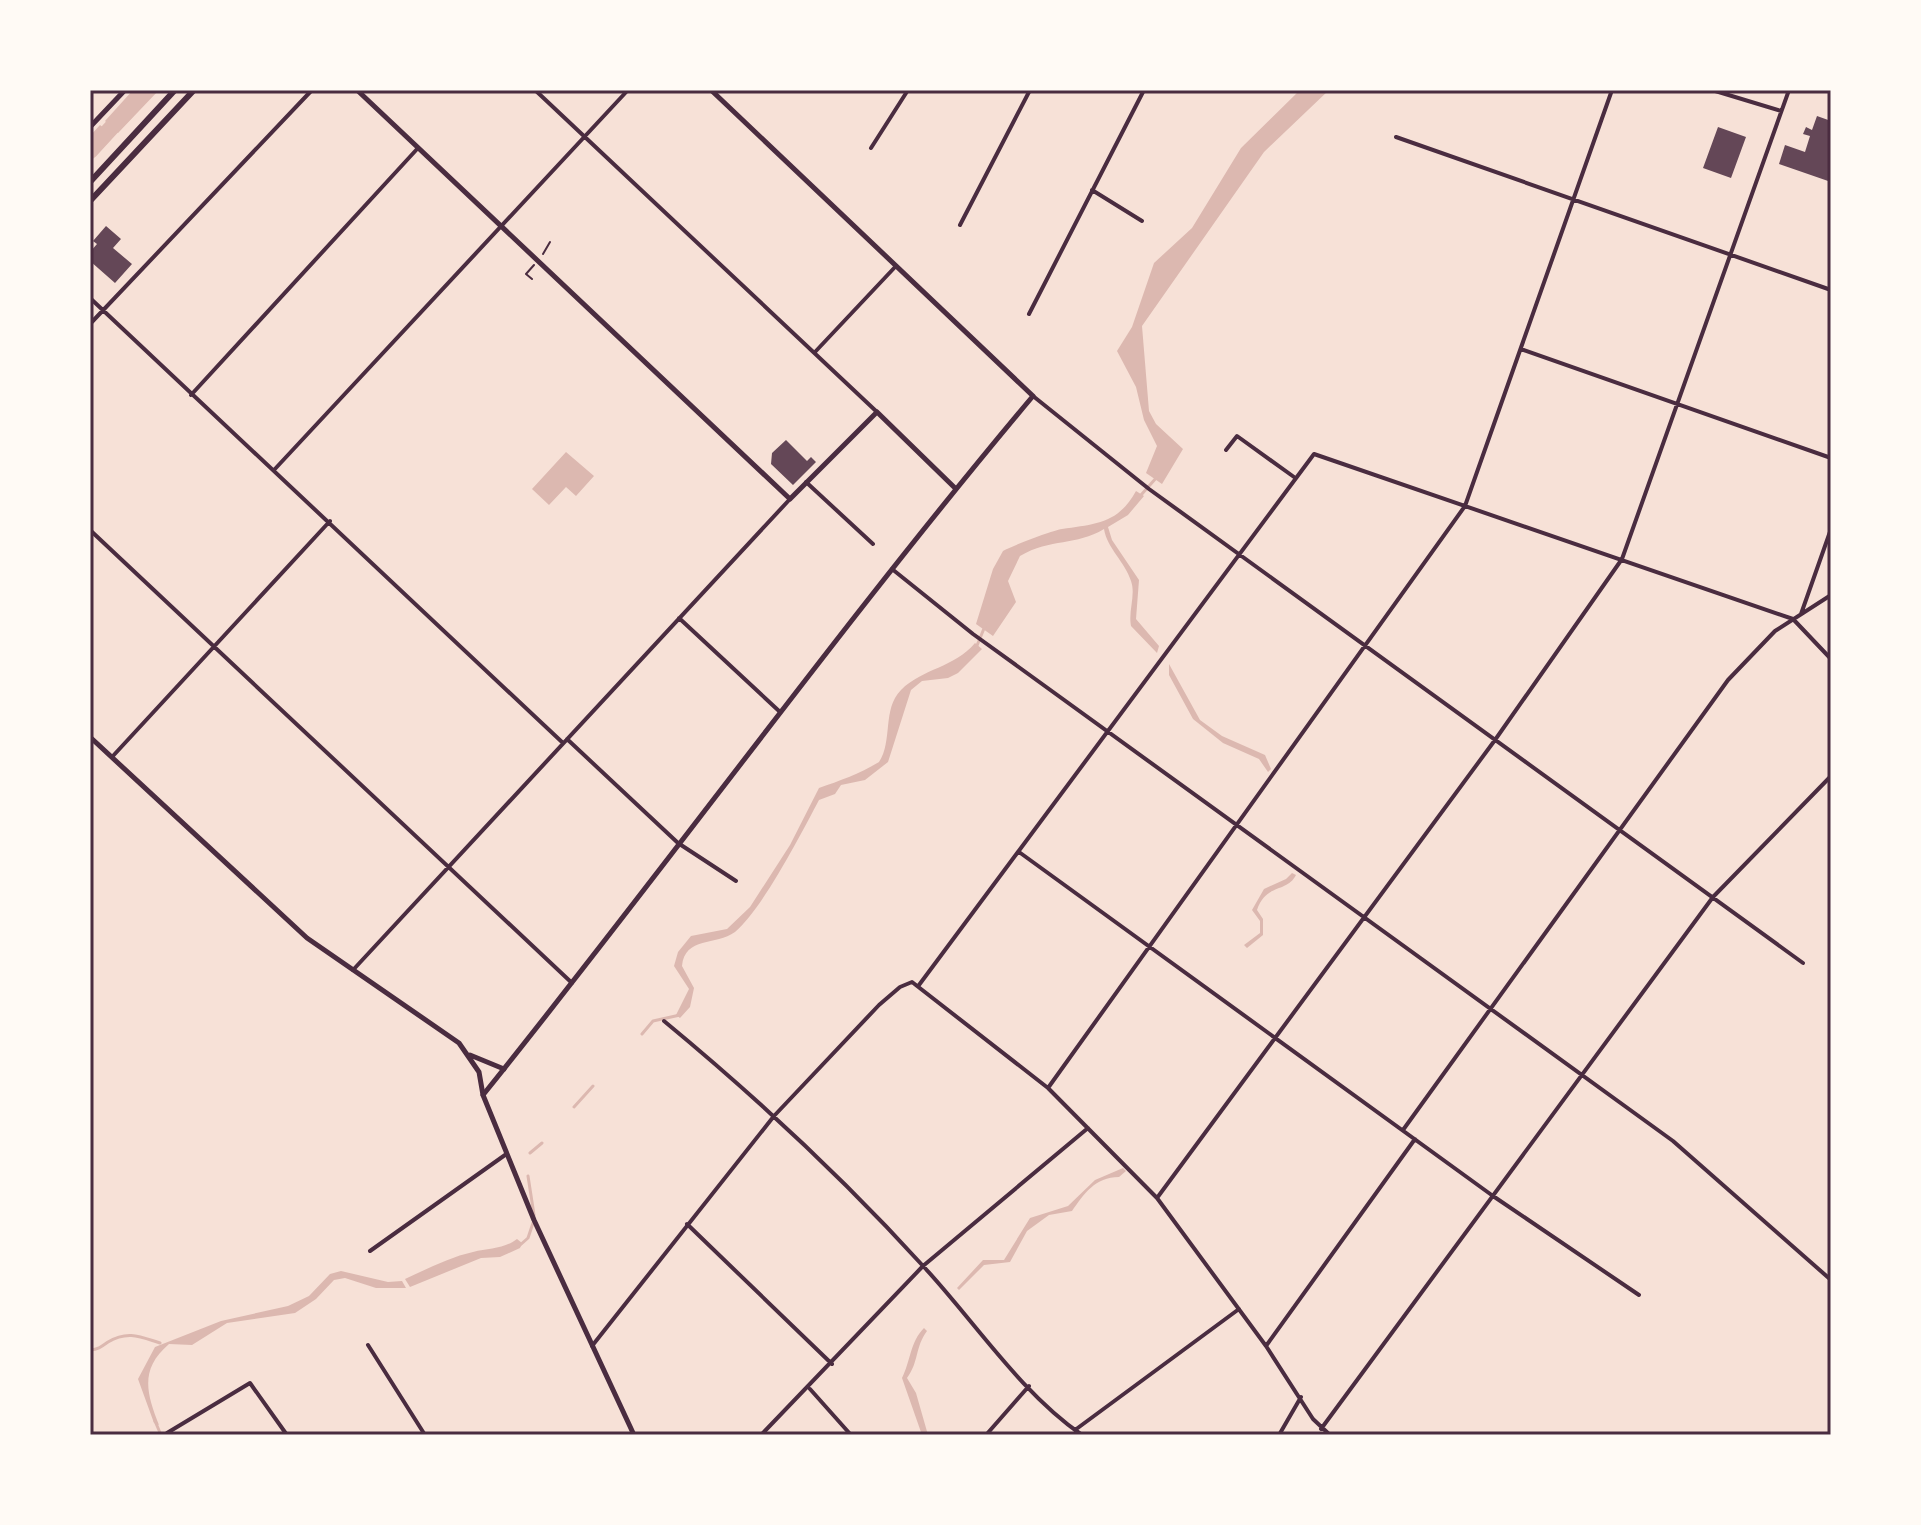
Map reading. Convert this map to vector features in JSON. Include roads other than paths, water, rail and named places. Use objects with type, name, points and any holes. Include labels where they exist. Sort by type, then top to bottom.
[{"type":"highway","points":[[90,182],[175,90]]},
{"type":"highway","points":[[90,201],[194,90]]},
{"type":"main road","points":[[90,127],[125,90]]},
{"type":"main road","points":[[357,90],[790,499],[877,412],[955,488]]},
{"type":"main road","points":[[483,1095],[573,984],[779,711],[955,488],[1033,396],[711,90]]},
{"type":"main road","points":[[90,737],[307,938],[459,1043],[469,1054],[479,1072],[483,1095],[505,1155],[634,1435]]},
{"type":"main road","points":[[469,1054],[504,1069]]},
{"type":"street","points":[[90,324],[312,90]]},
{"type":"street","points":[[535,90],[877,412]]},
{"type":"street","points":[[274,470],[628,90]]},
{"type":"street","points":[[871,148],[908,90]]},
{"type":"street","points":[[960,225],[1030,90]]},
{"type":"street","points":[[1029,314],[1144,90]]},
{"type":"street","points":[[1048,1088],[1465,506],[1612,90]]},
{"type":"street","points":[[1712,90],[1781,111]]},
{"type":"street","points":[[1157,1198],[1495,740],[1622,559],[1789,90]]},
{"type":"street","points":[[1396,137],[1831,290]]},
{"type":"street","points":[[191,395],[418,148]]},
{"type":"street","points":[[1092,190],[1142,221]]},
{"type":"street","points":[[815,352],[898,265]]},
{"type":"street","points":[[90,298],[563,743]]},
{"type":"street","points":[[1521,349],[1831,458]]},
{"type":"street","points":[[1033,396],[1149,489],[1803,963]]},
{"type":"street","points":[[1226,450],[1237,436],[1294,477]]},
{"type":"street","points":[[919,985],[1314,454],[1793,619],[1831,659]]},
{"type":"street","points":[[806,482],[873,544]]},
{"type":"street","points":[[353,970],[790,499]]},
{"type":"street","points":[[112,758],[330,521]]},
{"type":"street","points":[[1801,614],[1831,529]]},
{"type":"street","points":[[90,530],[573,984]]},
{"type":"street","points":[[892,569],[973,634],[1673,1141],[1831,1280]]},
{"type":"street","points":[[1403,1130],[1728,680],[1775,631],[1831,595]]},
{"type":"street","points":[[679,618],[779,711]]},
{"type":"street","points":[[567,739],[678,843],[736,881]]},
{"type":"street","points":[[1321,1429],[1713,897],[1831,776]]},
{"type":"street","points":[[1019,852],[1493,1196],[1639,1295]]},
{"type":"street","points":[[591,1347],[774,1116],[906,983],[919,985],[1048,1088],[1157,1198],[1266,1346],[1321,1429],[1330,1435]]},
{"type":"street","points":[[664,1021],[774,1116],[923,1266],[1029,1386],[1082,1435]]},
{"type":"street","points":[[761,1435],[923,1266],[1089,1127]]},
{"type":"street","points":[[1266,1346],[1415,1139]]},
{"type":"street","points":[[370,1251],[505,1155]]},
{"type":"street","points":[[687,1224],[832,1364]]},
{"type":"street","points":[[1075,1430],[1239,1309]]},
{"type":"street","points":[[368,1345],[425,1435]]},
{"type":"street","points":[[167,1433],[246,1385],[254,1385],[287,1435]]},
{"type":"street","points":[[986,1435],[1029,1386]]},
{"type":"street","points":[[809,1388],[851,1435]]},
{"type":"street","points":[[1279,1435],[1301,1397]]},
{"type":"waterway","points":[[90,151],[146,90]]},
{"type":"waterway","points":[[1141,495],[1157,477]]},
{"type":"waterway","points":[[976,648],[985,626]]},
{"type":"waterway","points":[[642,1034],[653,1021],[680,1015]]},
{"type":"waterway","points":[[574,1107],[593,1086]]},
{"type":"waterway","points":[[530,1153],[542,1143]]},
{"type":"waterway","points":[[528,1176],[534,1215]]},
{"type":"waterway","points":[[519,1246],[528,1238],[533,1223]]},
{"type":"waterway","points":[[90,1350],[128,1335],[160,1343]]},
{"type":"waterway","points":[[155,1421],[161,1435]]}]
